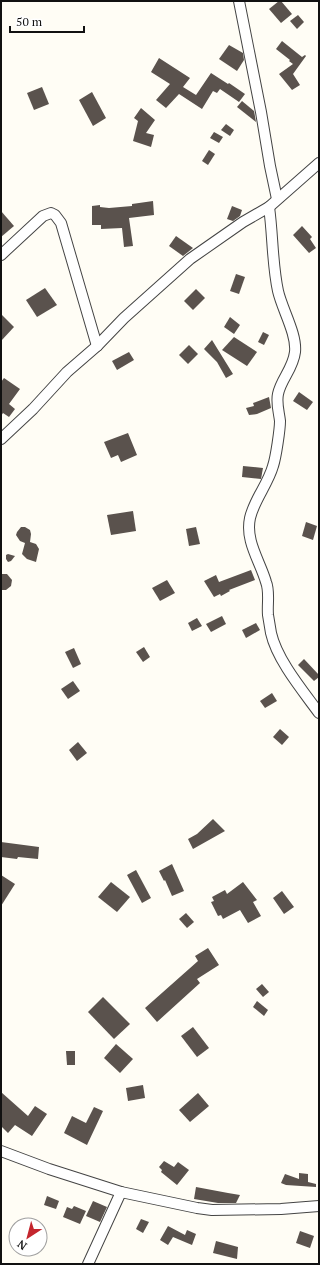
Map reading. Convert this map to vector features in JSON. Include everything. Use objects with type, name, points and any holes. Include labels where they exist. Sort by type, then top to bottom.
[{"type":"street","points":[[239,1],[277,199]]},
{"type":"street","points":[[1,439],[33,409],[67,372],[97,346],[124,318],[190,259],[243,222],[269,207],[319,163]]},
{"type":"street","points":[[269,207],[278,292],[290,324],[295,345],[295,352],[292,365],[278,393],[277,408],[280,422],[273,465],[267,482],[252,509],[248,529],[254,551],[267,584],[268,615],[274,643],[283,661],[319,713]]},
{"type":"street","points":[[1,255],[43,216],[51,214],[58,219],[61,223],[70,250],[97,346]]},
{"type":"street","points":[[1,1151],[49,1169],[122,1192],[197,1208],[212,1210],[281,1209],[319,1206]]},
{"type":"street","points":[[88,1264],[122,1192]]},
{"type":"building","points":[[281,1],[292,14],[281,23],[269,9]]},
{"type":"building","points":[[298,15],[304,22],[297,29],[290,21]]},
{"type":"building","points":[[282,41],[302,57],[305,55],[306,56],[293,74],[300,85],[292,90],[279,74],[293,64],[276,49]]},
{"type":"building","points":[[229,45],[243,53],[244,60],[237,71],[219,59]]},
{"type":"building","points":[[159,58],[190,78],[183,87],[196,95],[211,73],[245,94],[239,102],[220,89],[217,93],[213,91],[202,109],[179,94],[166,108],[156,100],[170,84],[151,72]]},
{"type":"building","points":[[42,87],[49,104],[34,110],[27,93]]},
{"type":"building","points":[[92,92],[106,118],[93,126],[79,100]]},
{"type":"building","points":[[242,101],[254,111],[256,122],[237,107]]},
{"type":"building","points":[[141,108],[155,120],[146,133],[154,135],[151,147],[133,141],[138,121],[134,118]]},
{"type":"building","points":[[226,124],[234,130],[230,136],[221,130]]},
{"type":"building","points":[[214,132],[223,137],[219,143],[210,138]]},
{"type":"building","points":[[209,150],[215,154],[208,165],[202,161]]},
{"type":"building","points":[[153,201],[154,215],[129,218],[133,246],[124,247],[122,228],[101,229],[101,225],[92,225],[92,206],[100,205],[100,207],[109,208],[132,206],[132,204]]},
{"type":"building","points":[[232,206],[242,210],[240,216],[233,221],[227,219]]},
{"type":"building","points":[[1,211],[14,226],[1,237]]},
{"type":"building","points":[[302,226],[312,237],[310,239],[316,248],[309,253],[293,235]]},
{"type":"building","points":[[176,236],[193,248],[183,256],[169,246]]},
{"type":"building","points":[[236,274],[245,277],[239,294],[230,291]]},
{"type":"building","points":[[45,288],[57,305],[37,317],[26,300]]},
{"type":"building","points":[[196,289],[205,298],[193,310],[184,301]]},
{"type":"building","points":[[1,314],[14,327],[1,341]]},
{"type":"building","points":[[230,317],[240,325],[234,334],[224,327]]},
{"type":"building","points":[[263,332],[269,335],[264,345],[258,342]]},
{"type":"building","points":[[234,337],[257,352],[247,366],[222,350]]},
{"type":"building","points":[[212,340],[233,374],[226,378],[217,362],[204,349]]},
{"type":"building","points":[[189,345],[198,354],[188,364],[179,355]]},
{"type":"building","points":[[129,352],[134,360],[117,370],[112,361]]},
{"type":"building","points":[[4,378],[20,389],[9,404],[15,409],[9,417],[3,413],[1,416],[1,382]]},
{"type":"building","points":[[299,392],[313,402],[307,410],[293,401]]},
{"type":"building","points":[[269,397],[271,408],[257,414],[249,415],[246,408],[254,406],[253,403]]},
{"type":"building","points":[[128,433],[137,455],[121,462],[118,455],[111,458],[104,442]]},
{"type":"building","points":[[243,466],[263,468],[261,479],[242,477]]},
{"type":"building","points":[[133,511],[136,531],[111,535],[107,515]]},
{"type":"building","points":[[306,522],[317,526],[313,540],[302,536]]},
{"type":"building","points":[[21,527],[25,527],[30,530],[30,542],[36,544],[39,549],[36,562],[27,559],[22,554],[25,543],[20,541],[16,535]]},
{"type":"building","points":[[196,527],[200,544],[189,546],[186,529]]},
{"type":"building","points":[[8,554],[15,556],[8,562],[6,555]]},
{"type":"building","points":[[251,570],[255,580],[229,590],[230,591],[221,596],[220,594],[214,597],[204,581],[216,575],[219,582]]},
{"type":"building","points":[[1,574],[7,574],[12,580],[11,586],[6,590],[1,590]]},
{"type":"building","points":[[167,580],[175,593],[160,601],[152,588]]},
{"type":"building","points":[[222,616],[226,624],[211,632],[206,624]]},
{"type":"building","points":[[197,618],[202,626],[192,631],[188,623]]},
{"type":"building","points":[[256,623],[260,630],[246,638],[242,630]]},
{"type":"building","points":[[144,647],[150,657],[143,662],[136,652]]},
{"type":"building","points":[[74,648],[81,664],[73,668],[65,652]]},
{"type":"building","points":[[304,659],[319,675],[319,677],[314,681],[298,665]]},
{"type":"building","points":[[73,681],[80,691],[68,699],[61,689]]},
{"type":"building","points":[[272,693],[277,701],[265,708],[260,701]]},
{"type":"building","points":[[280,729],[289,737],[282,745],[273,737]]},
{"type":"building","points":[[78,742],[87,753],[77,761],[69,750]]},
{"type":"building","points":[[213,819],[225,831],[193,849],[188,839],[197,834]]},
{"type":"building","points":[[1,842],[39,847],[38,859],[1,857]]},
{"type":"building","points":[[172,864],[184,891],[172,896],[159,871]]},
{"type":"building","points":[[136,870],[151,898],[142,903],[127,875]]},
{"type":"building","points":[[1,875],[15,884],[1,906]]},
{"type":"building","points":[[111,882],[130,897],[117,912],[98,897]]},
{"type":"building","points":[[243,882],[257,900],[253,902],[261,916],[248,923],[240,910],[223,919],[221,915],[218,916],[211,902],[214,901],[212,897],[225,890],[227,894]]},
{"type":"building","points":[[282,891],[294,907],[284,914],[273,898]]},
{"type":"building","points":[[186,913],[194,922],[187,928],[179,919]]},
{"type":"building","points":[[208,948],[219,965],[197,979],[200,983],[157,1022],[145,1008],[198,961],[195,956]]},
{"type":"building","points":[[262,984],[269,992],[263,997],[256,989]]},
{"type":"building","points":[[103,997],[130,1024],[114,1039],[88,1012]]},
{"type":"building","points":[[257,1001],[268,1010],[264,1016],[253,1007]]},
{"type":"building","points":[[193,1027],[209,1048],[197,1057],[181,1036]]},
{"type":"building","points":[[116,1044],[133,1059],[120,1073],[104,1058]]},
{"type":"building","points":[[66,1051],[75,1051],[75,1065],[67,1065]]},
{"type":"building","points":[[143,1085],[145,1098],[128,1101],[126,1088]]},
{"type":"building","points":[[1,1092],[28,1116],[35,1106],[47,1114],[32,1136],[15,1125],[8,1133],[1,1126]]},
{"type":"building","points":[[198,1093],[209,1106],[190,1122],[179,1110]]},
{"type":"building","points":[[94,1107],[103,1111],[87,1145],[64,1133],[72,1116],[86,1123]]},
{"type":"building","points":[[164,1161],[174,1167],[178,1162],[189,1170],[177,1185],[161,1172],[162,1170],[159,1167]]},
{"type":"building","points":[[299,1173],[308,1174],[308,1182],[316,1184],[316,1187],[286,1185],[281,1183],[285,1174],[299,1179]]},
{"type":"building","points":[[196,1187],[240,1195],[236,1203],[218,1203],[194,1199]]},
{"type":"building","points":[[47,1196],[59,1201],[56,1209],[44,1205]]},
{"type":"building","points":[[93,1201],[107,1207],[100,1222],[86,1216]]},
{"type":"building","points":[[74,1206],[86,1211],[80,1224],[63,1217],[67,1207],[72,1209]]},
{"type":"building","points":[[141,1219],[149,1222],[143,1233],[136,1229]]},
{"type":"building","points":[[168,1226],[185,1235],[187,1230],[196,1234],[192,1245],[173,1237],[168,1245],[160,1240]]},
{"type":"building","points":[[300,1231],[314,1236],[310,1248],[296,1243]]},
{"type":"building","points":[[216,1241],[238,1247],[237,1259],[213,1253]]}]
